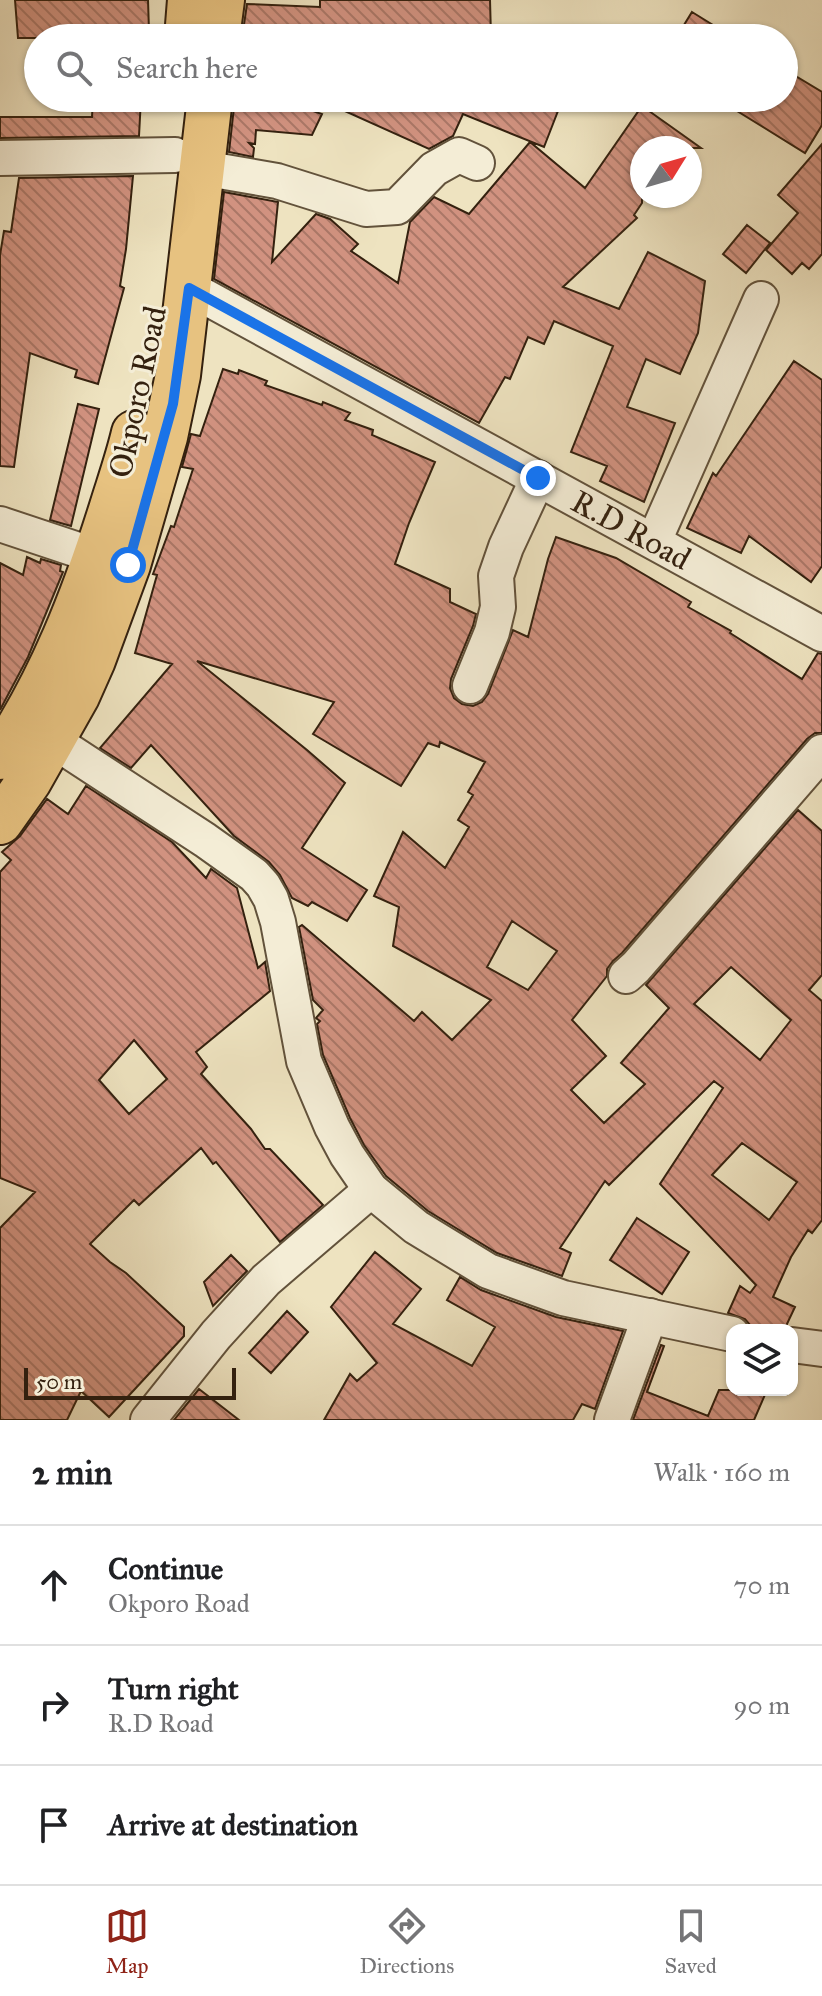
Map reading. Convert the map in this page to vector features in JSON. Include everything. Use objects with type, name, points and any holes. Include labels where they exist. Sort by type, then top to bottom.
[{"type":"main road","points":[[188,24],[190,0]]},
{"type":"main road","points":[[219,24],[222,0]]},
{"type":"main road","name":"Okporo Road","points":[[0,822],[29,781],[77,696],[93,660],[128,565],[173,404],[189,288],[189,162],[183,112]]},
{"type":"main road","name":"Okporo Road","points":[[3,748],[47,678],[72,621],[132,444],[189,162],[205,112]]},
{"type":"street","points":[[0,158],[189,162],[277,181],[366,209],[397,207],[434,169],[459,155],[477,163]]},
{"type":"street","name":"R.D Road","points":[[189,288],[822,634]]},
{"type":"street","points":[[654,541],[761,299]]},
{"type":"street","points":[[470,686],[492,632],[498,607],[496,576],[538,478]]},
{"type":"street","points":[[0,524],[96,556]]},
{"type":"street","points":[[52,740],[205,840],[263,885],[278,922],[304,1061],[332,1127],[371,1190],[416,1227],[488,1271],[563,1298],[726,1333]]},
{"type":"street","points":[[626,976],[822,752]]},
{"type":"street","points":[[148,1420],[216,1335],[266,1280],[371,1190]]},
{"type":"street","points":[[612,1420],[650,1316]]},
{"type":"street","points":[[798,1346],[822,1349]]},
{"type":"building","points":[[15,0],[148,0],[149,24],[24,24],[24,38],[18,38]]},
{"type":"building","points":[[320,0],[490,0],[491,24],[244,24],[247,4],[320,7]]},
{"type":"building","points":[[692,12],[711,24],[685,24]]},
{"type":"building","points":[[798,77],[822,92],[822,125],[805,153],[739,112],[798,112]]},
{"type":"building","points":[[92,112],[140,112],[139,136],[0,138],[0,117],[92,117]]},
{"type":"building","points":[[233,112],[322,114],[312,135],[256,130],[255,144],[249,143],[254,148],[253,157],[229,152]]},
{"type":"building","points":[[347,112],[558,112],[544,147],[463,114],[453,136],[429,149]]},
{"type":"building","points":[[638,112],[650,112],[684,136],[630,136],[630,208],[639,208],[634,215],[637,218],[563,287],[619,309],[648,252],[705,281],[698,333],[680,374],[646,359],[627,407],[675,423],[644,502],[600,481],[607,466],[571,452],[613,346],[554,321],[544,344],[528,337],[510,379],[505,377],[479,423],[214,279],[224,192],[278,202],[272,262],[316,214],[330,219],[358,244],[351,251],[398,283],[410,222],[434,197],[469,214],[530,142],[585,188]]},
{"type":"building","points":[[822,144],[822,254],[809,269],[802,263],[792,274],[766,250],[798,213],[778,195]]},
{"type":"building","points":[[133,176],[120,286],[124,288],[98,384],[75,377],[77,370],[30,353],[14,467],[0,466],[0,255],[4,231],[11,232],[19,178]]},
{"type":"building","points":[[747,225],[770,243],[746,273],[723,254]]},
{"type":"building","points":[[794,361],[822,380],[822,566],[811,582],[749,536],[741,553],[687,528],[713,473],[716,476]]},
{"type":"building","points":[[223,369],[238,374],[239,370],[267,381],[265,385],[350,413],[345,420],[373,430],[372,435],[435,462],[395,564],[450,589],[450,602],[476,614],[451,679],[454,698],[462,704],[473,706],[482,702],[488,694],[513,630],[528,637],[556,537],[616,558],[691,602],[688,607],[731,631],[802,679],[818,653],[822,654],[822,733],[815,733],[807,739],[613,961],[607,969],[607,976],[572,1020],[606,1056],[571,1090],[604,1123],[645,1084],[621,1063],[669,1008],[646,985],[798,810],[822,831],[822,975],[809,990],[822,1001],[822,1220],[812,1233],[808,1230],[791,1257],[773,1297],[795,1307],[787,1324],[749,1324],[745,1319],[728,1313],[740,1286],[750,1293],[756,1285],[660,1184],[723,1088],[714,1081],[609,1185],[605,1181],[560,1248],[571,1253],[562,1276],[497,1253],[428,1211],[386,1176],[364,1145],[323,1055],[317,1024],[320,1021],[316,1018],[323,1010],[313,1000],[299,927],[302,925],[414,1021],[422,1012],[452,1040],[491,1000],[393,946],[399,907],[374,896],[403,832],[445,868],[469,827],[458,820],[473,795],[468,792],[485,762],[440,742],[439,747],[428,743],[401,786],[313,734],[334,702],[197,661],[345,783],[302,848],[367,890],[347,921],[312,902],[308,906],[292,898],[269,862],[234,836],[151,745],[131,768],[100,748],[172,664],[135,653],[157,575],[153,574],[171,526],[174,527],[193,469],[182,467],[191,434],[200,436]],"holes":[[[512,921],[557,951],[528,990],[487,967]],[[731,967],[791,1020],[760,1060],[694,1004]],[[742,1143],[797,1182],[769,1220],[712,1175]]]},
{"type":"building","points":[[78,404],[99,409],[71,526],[50,520]]},
{"type":"building","points":[[27,557],[40,563],[41,559],[61,565],[60,571],[63,572],[28,657],[0,710],[0,563],[23,575]]},
{"type":"building","points":[[86,786],[172,842],[206,878],[211,869],[237,888],[258,968],[265,962],[270,991],[196,1052],[207,1067],[201,1074],[265,1149],[270,1149],[323,1205],[280,1242],[216,1162],[213,1164],[201,1148],[139,1205],[134,1200],[90,1244],[184,1327],[184,1336],[109,1417],[81,1391],[67,1420],[0,1420],[0,1228],[35,1192],[0,1178],[0,872],[11,860],[2,852],[20,836],[47,799],[68,814]],"holes":[[[134,1040],[167,1079],[129,1114],[99,1080]]]},
{"type":"building","points":[[637,1218],[689,1252],[662,1294],[610,1260]]},
{"type":"building","points":[[375,1252],[421,1289],[393,1324],[472,1366],[495,1327],[447,1300],[460,1277],[481,1290],[556,1317],[623,1331],[595,1409],[582,1404],[573,1420],[324,1420],[350,1374],[357,1381],[377,1363],[331,1307]]},
{"type":"building","points":[[231,1255],[247,1271],[213,1306],[204,1282]]},
{"type":"building","points":[[287,1311],[308,1332],[271,1373],[249,1353]]},
{"type":"building","points":[[661,1345],[664,1346],[647,1392],[708,1416],[719,1390],[726,1390],[726,1396],[764,1396],[754,1420],[633,1420]]},
{"type":"building","points":[[199,1389],[239,1420],[174,1420]]},
{"type":"route","points":[[128,565],[173,404],[189,288],[538,478]]}]
